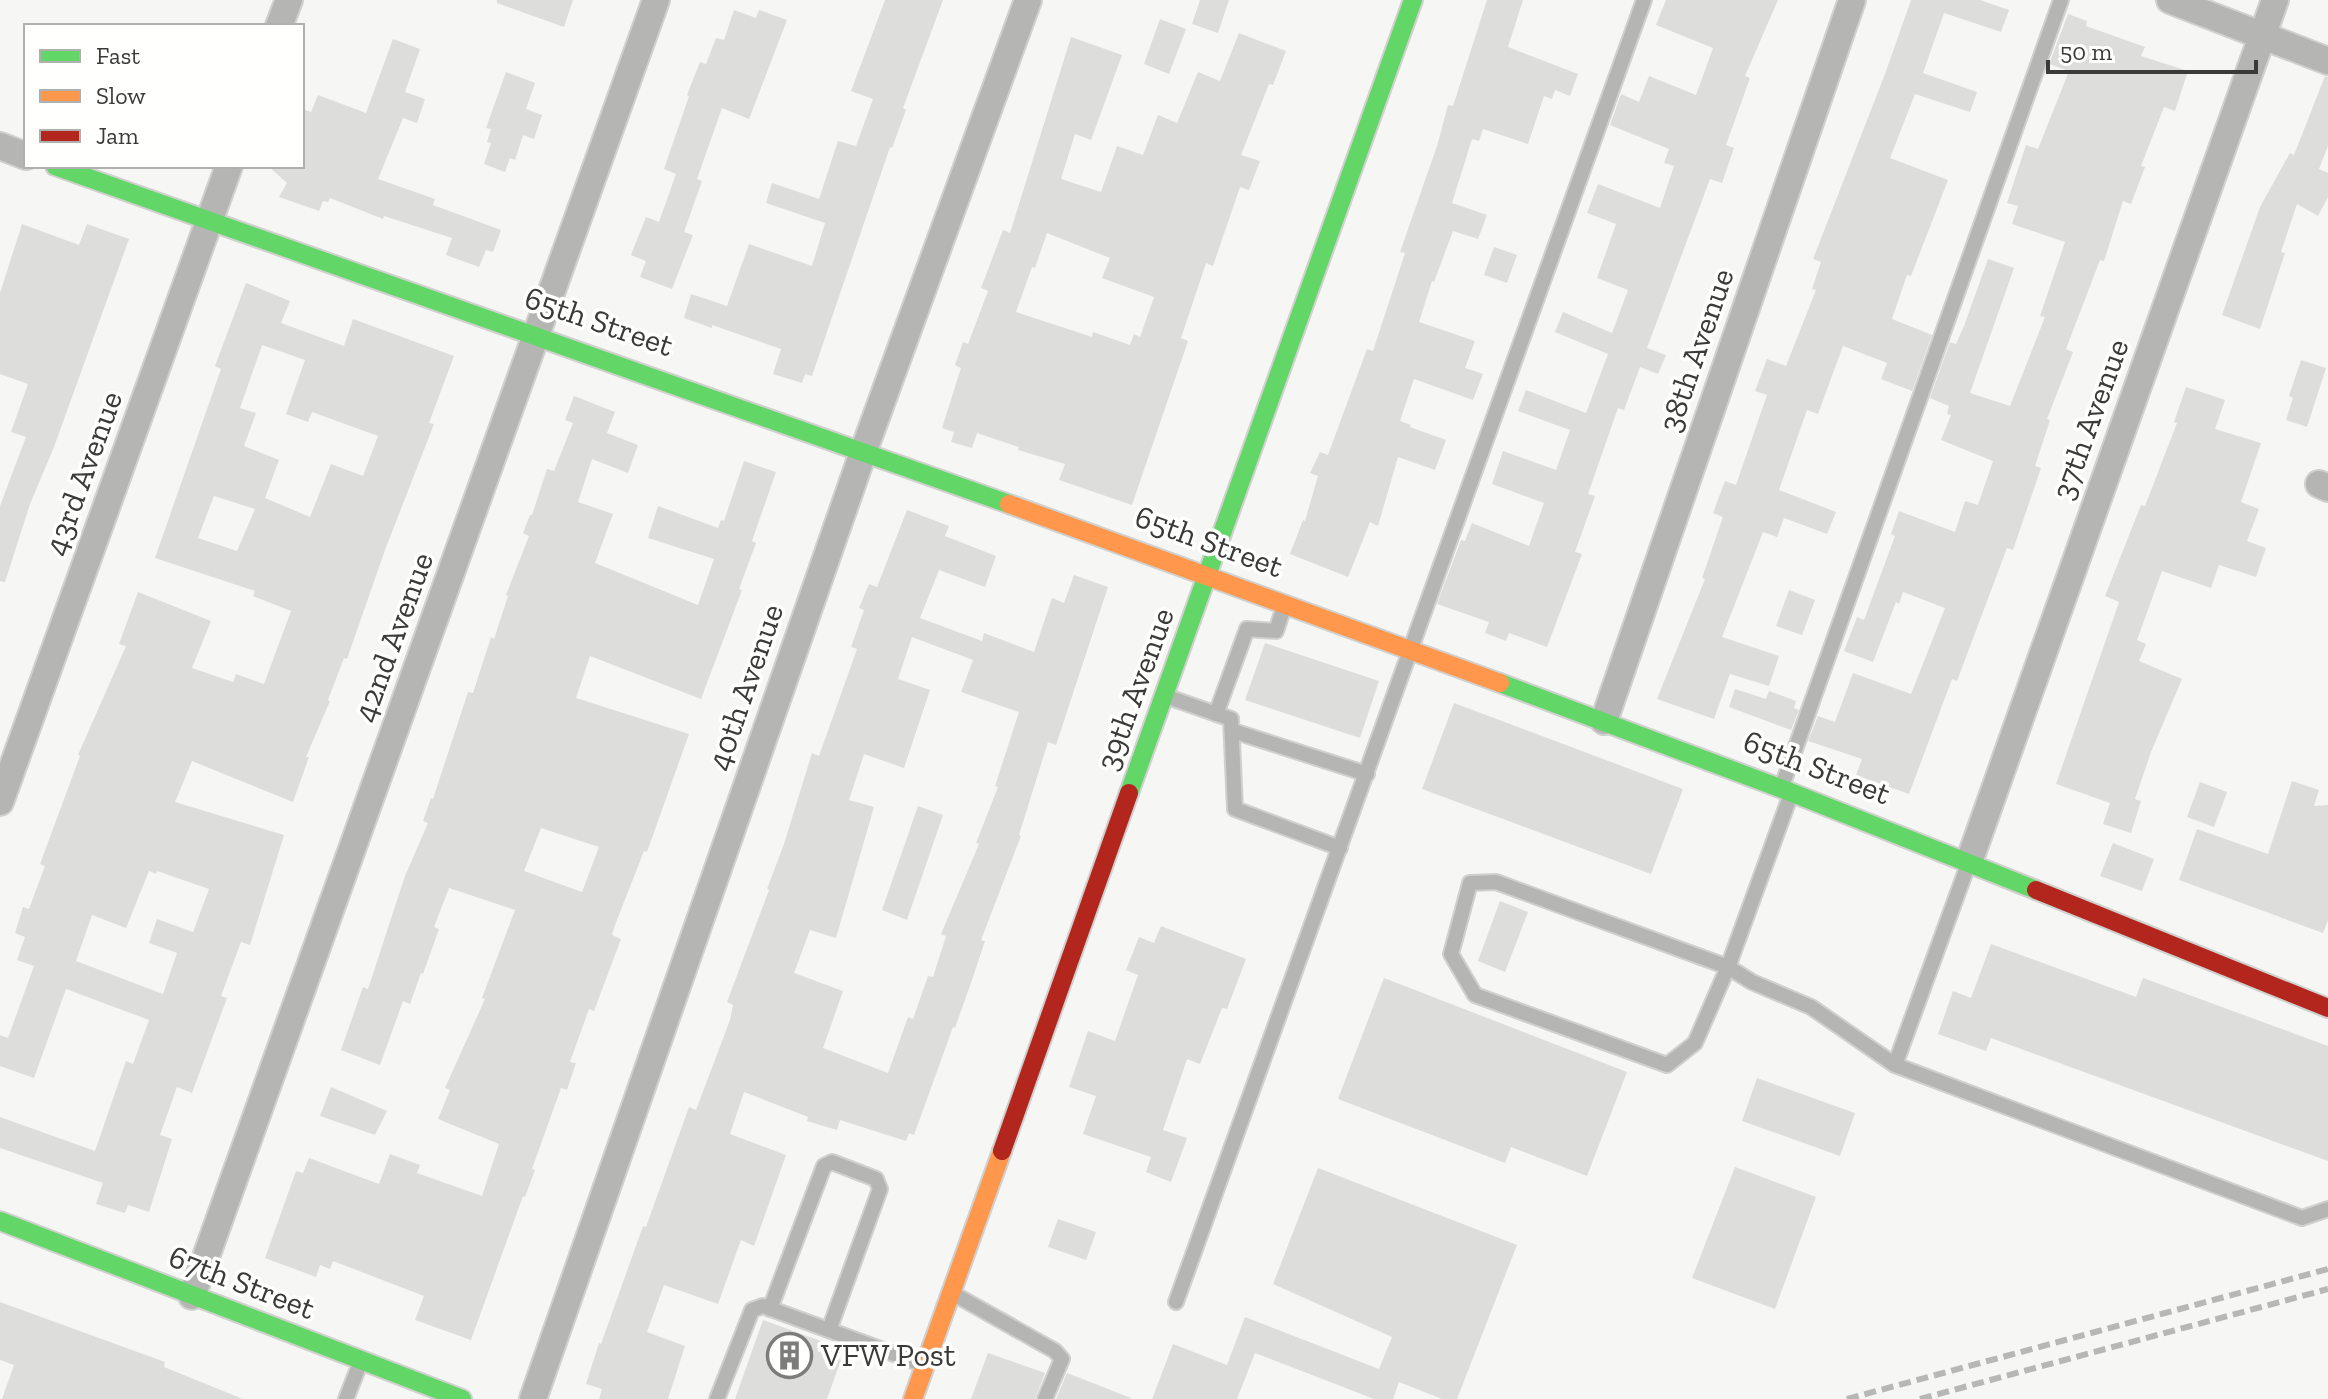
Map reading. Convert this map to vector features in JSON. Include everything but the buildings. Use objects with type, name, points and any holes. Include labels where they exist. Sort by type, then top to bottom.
[{"type":"street","points":[[280,24],[289,0]]},
{"type":"street","name":"42nd Avenue","points":[[192,1296],[656,0]]},
{"type":"street","name":"40th Avenue","points":[[533,1399],[864,450],[1028,0]]},
{"type":"street","name":"39th Avenue","points":[[913,1399],[1413,0]]},
{"type":"street","name":"38th Avenue","points":[[1604,721],[1852,0]]},
{"type":"street","points":[[2170,0],[2328,61]]},
{"type":"street","name":"37th Avenue","points":[[1969,862],[2275,0]]},
{"type":"street","points":[[0,146],[24,155]]},
{"type":"street","name":"65th Street","points":[[61,168],[864,450],[1604,721],[1969,862],[2328,1008]]},
{"type":"street","name":"43rd Avenue","points":[[0,802],[228,168]]},
{"type":"street","name":"67th Street","points":[[0,1221],[462,1399]]},
{"type":"lane","points":[[1176,1302],[1644,0]]},
{"type":"lane","points":[[2061,0],[1786,791],[1728,967],[1695,1043],[1667,1065],[1475,995],[1451,954],[1470,883],[1496,882],[1728,967],[1752,982],[1811,1007],[1895,1065],[2302,1218],[2328,1209]]},
{"type":"lane","points":[[1216,714],[1247,629],[1276,631],[1285,604]]},
{"type":"lane","points":[[1165,696],[1231,719],[1235,809],[1340,848]]},
{"type":"lane","points":[[1233,731],[1367,774]]},
{"type":"lane","points":[[1895,1065],[1969,862]]},
{"type":"lane","points":[[770,1309],[824,1166],[832,1162],[876,1179],[880,1189],[829,1330]]},
{"type":"lane","points":[[951,1293],[1055,1351],[1062,1359],[1045,1399]]},
{"type":"lane","points":[[717,1399],[752,1310],[763,1306],[925,1365]]},
{"type":"lane","points":[[346,1399],[361,1360]]},
{"type":"railway","points":[[1847,1399],[2328,1269]]},
{"type":"railway","points":[[1920,1399],[2328,1289]]},
{"type":"traffic: fast","points":[[1129,793],[1413,0]]},
{"type":"traffic: fast","points":[[61,168],[1009,504]]},
{"type":"traffic: fast","points":[[1500,683],[1785,790],[2036,890]]},
{"type":"traffic: fast","points":[[0,1221],[462,1399]]},
{"type":"traffic: slow","points":[[1009,504],[1500,683]]},
{"type":"traffic: slow","points":[[913,1399],[1002,1151]]},
{"type":"traffic: jam","points":[[1002,1151],[1129,793]]},
{"type":"traffic: jam","points":[[2036,890],[2328,1008]]},
{"type":"place","name":"VFW Post","points":[[790,1355]]}]
